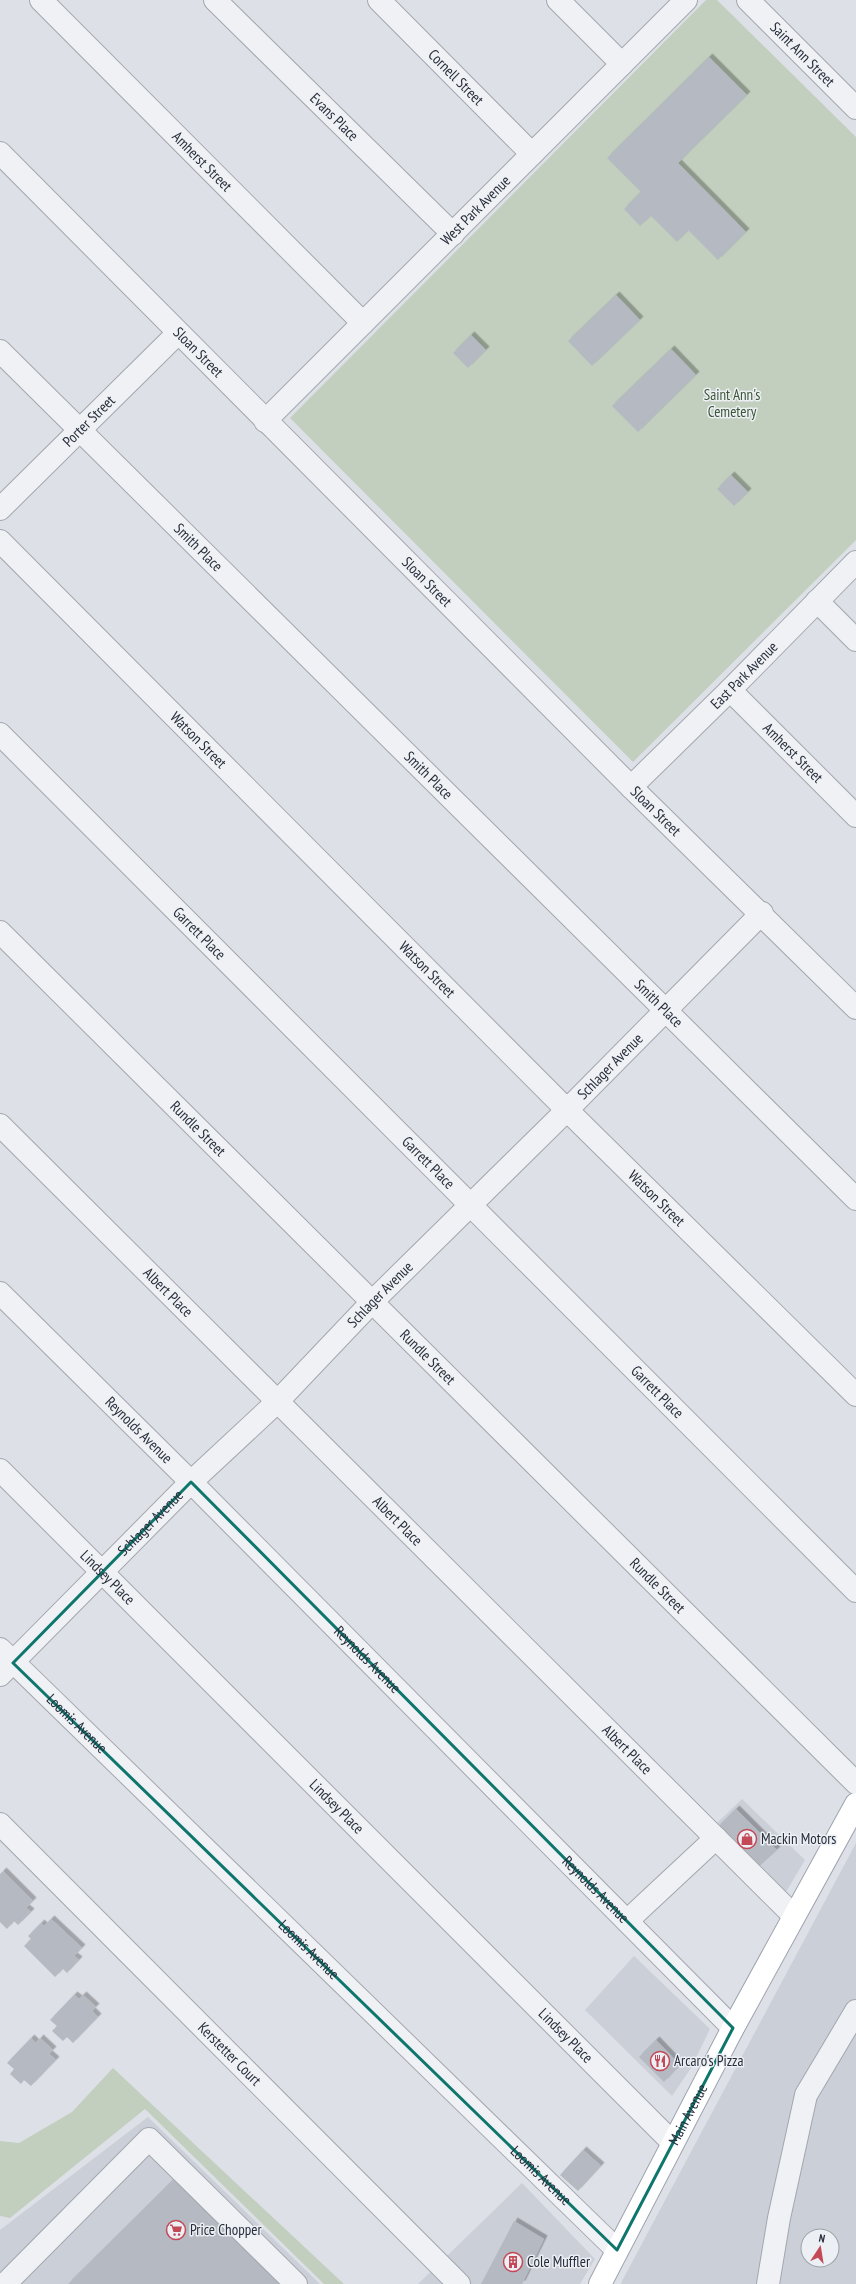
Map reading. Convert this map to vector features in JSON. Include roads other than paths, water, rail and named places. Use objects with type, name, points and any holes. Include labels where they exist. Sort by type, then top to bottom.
[{"type":"main road","name":"Main Avenue","points":[[600,2284],[733,2028],[856,1804]]},
{"type":"street","name":"Amherst Street","points":[[41,0],[363,323]]},
{"type":"street","name":"Evans Place","points":[[216,0],[452,234]]},
{"type":"street","name":"Cornell Street","points":[[379,0],[532,154]]},
{"type":"street","points":[[558,0],[622,64]]},
{"type":"street","name":"West Park Avenue","points":[[265,421],[686,0]]},
{"type":"street","name":"Saint Ann Street","points":[[748,0],[856,108]]},
{"type":"street","name":"Sloan Street","points":[[0,153],[265,421],[856,1008]]},
{"type":"street","name":"Porter Street","points":[[0,509],[178,333]]},
{"type":"street","name":"Smith Place","points":[[0,351],[856,1199]]},
{"type":"street","name":"Watson Street","points":[[0,541],[567,1110],[856,1395]]},
{"type":"street","name":"East Park Avenue","points":[[631,786],[730,690],[856,562]]},
{"type":"street","points":[[817,601],[856,640]]},
{"type":"street","name":"Amherst Street","points":[[730,690],[856,816]]},
{"type":"street","name":"Garrett Place","points":[[0,734],[856,1591]]},
{"type":"street","name":"Schlager Avenue","points":[[4,1663],[102,1574],[191,1482],[277,1402],[374,1301],[567,1110],[664,1010],[762,913]]},
{"type":"street","name":"Rundle Street","points":[[0,932],[374,1301],[856,1782]]},
{"type":"street","name":"Albert Place","points":[[0,1125],[794,1916]]},
{"type":"street","name":"Reynolds Avenue","points":[[0,1293],[191,1482],[733,2028]]},
{"type":"street","name":"Lindsey Place","points":[[0,1470],[102,1574],[673,2143]]},
{"type":"street","name":"Loomis Avenue","points":[[4,1663],[617,2250]]},
{"type":"street","name":"Kerstetter Court","points":[[0,1824],[460,2284]]},
{"type":"street","points":[[627,1921],[716,1838]]},
{"type":"street","points":[[768,2284],[779,2218],[806,2095],[856,2011]]},
{"type":"street","points":[[5,2284],[149,2139],[296,2284]]},
{"type":"place","name":"Mackin Motors","points":[[747,1839]]},
{"type":"place","name":"Arcaro's Pizza","points":[[660,2061]]},
{"type":"place","name":"Price Chopper","points":[[176,2230]]},
{"type":"place","name":"Cole Muffler","points":[[513,2262]]},
{"type":"park label","name":"Saint Ann's Cemetery","points":[[732,404]]}]
